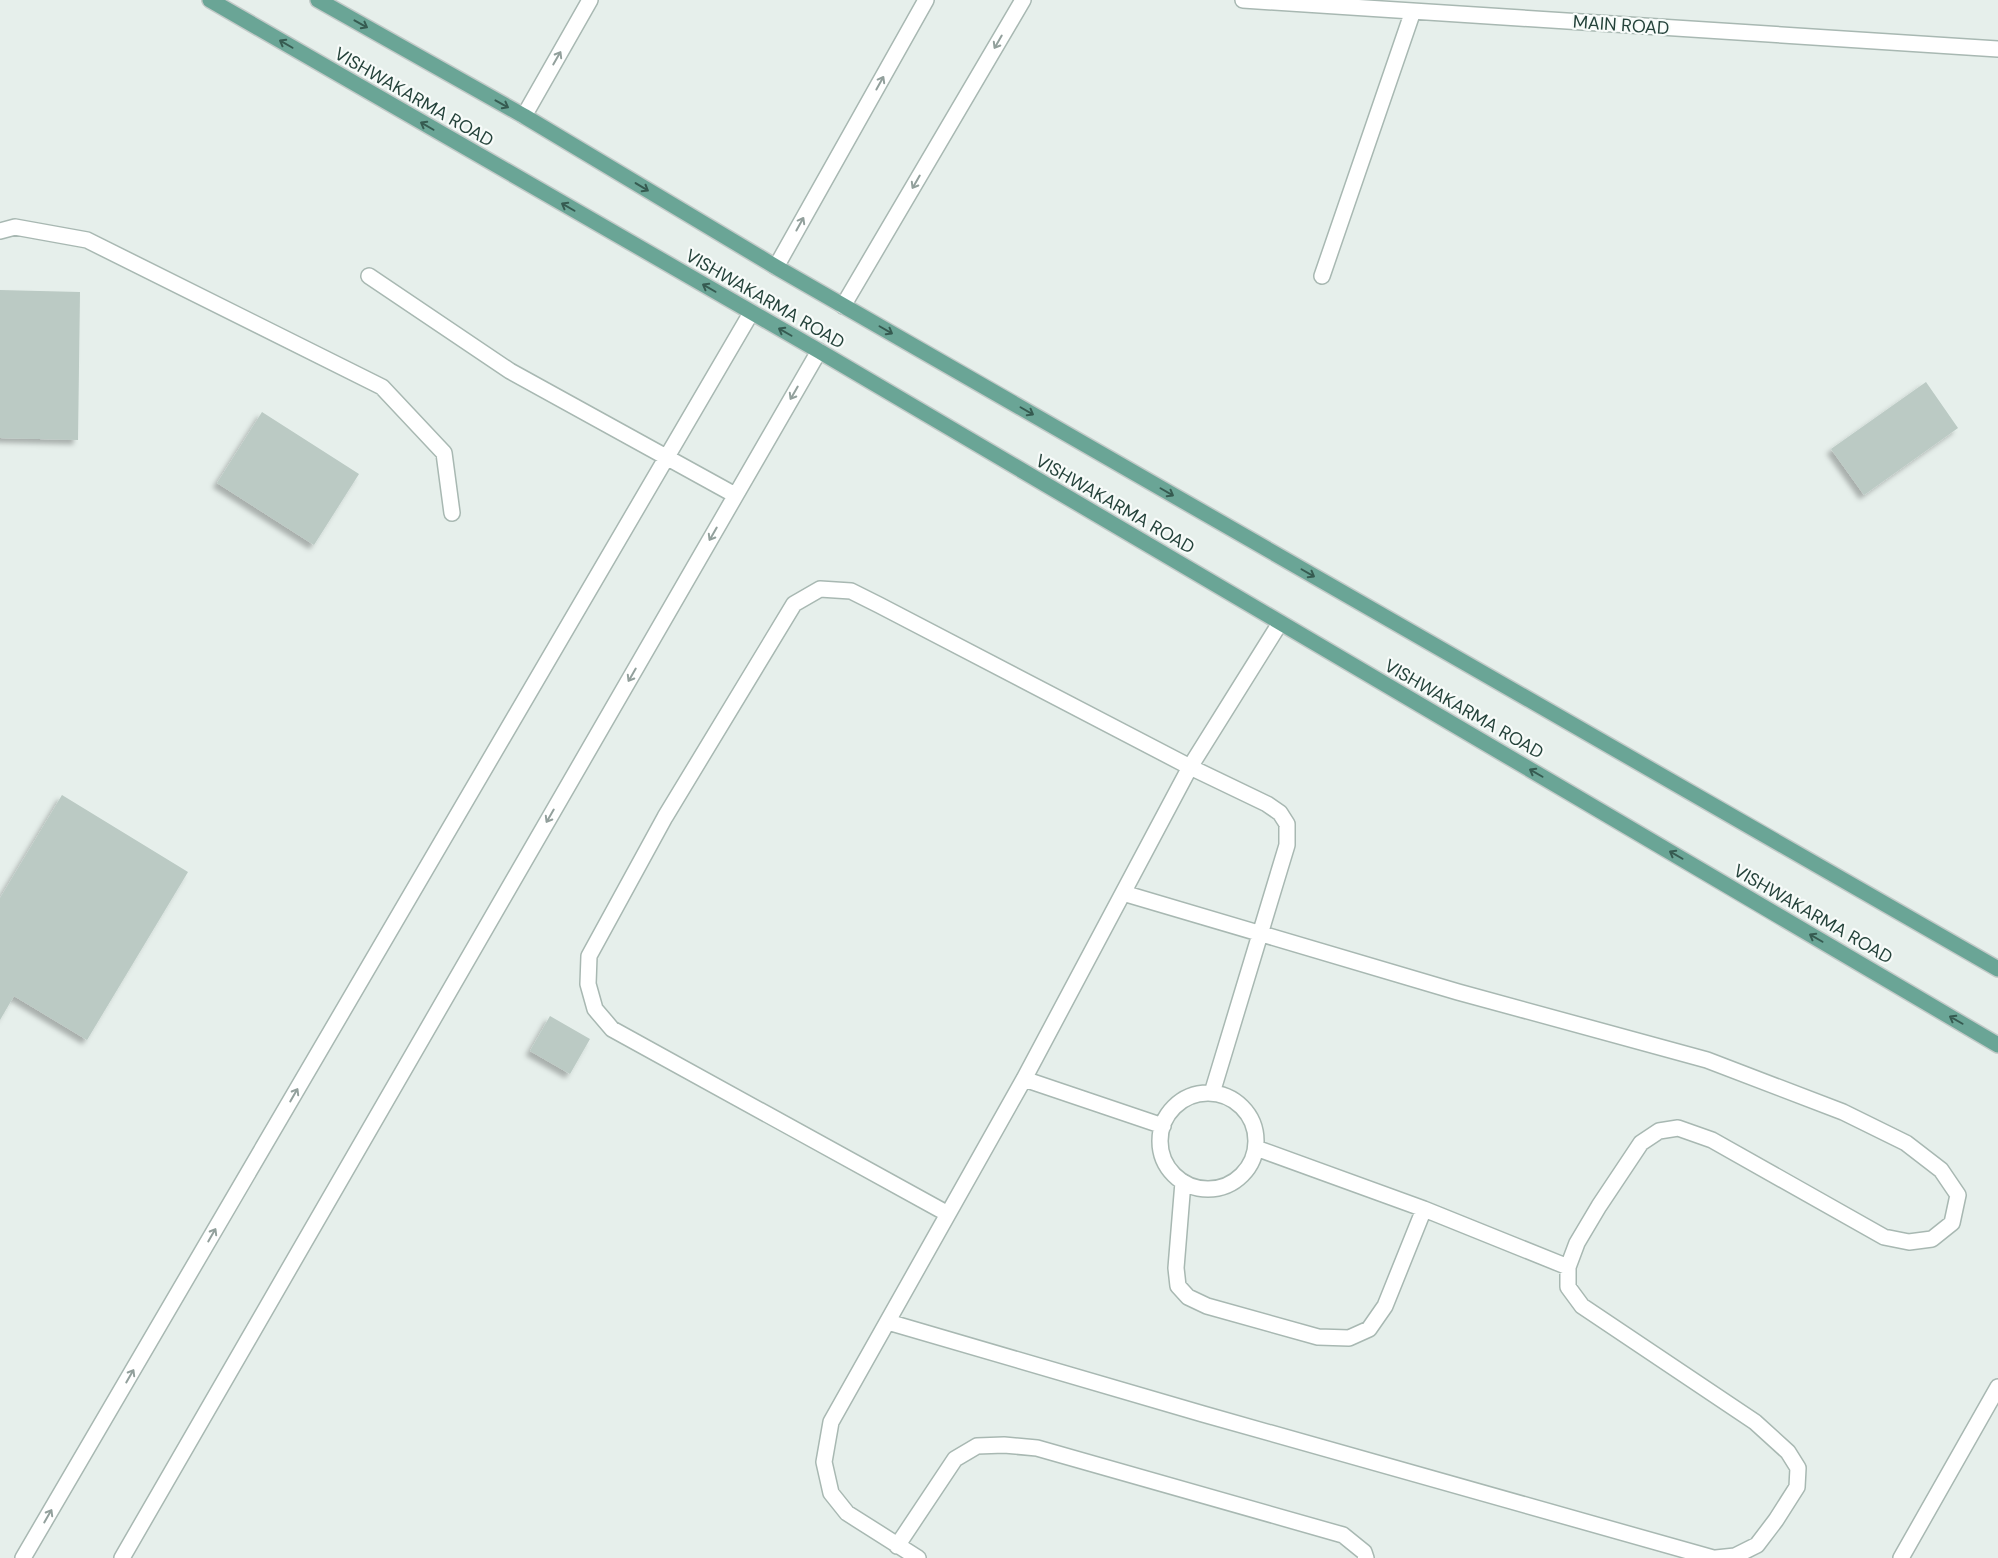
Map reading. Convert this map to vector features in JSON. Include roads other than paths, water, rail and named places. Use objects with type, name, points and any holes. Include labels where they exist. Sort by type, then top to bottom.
[{"type":"main road","name":"VISHWAKARMA ROAD","points":[[210,0],[819,351],[1998,1045]]},
{"type":"main road","name":"VISHWAKARMA ROAD","points":[[318,0],[524,116],[843,306],[1998,969]]},
{"type":"street","points":[[524,116],[590,0]]},
{"type":"street","points":[[776,267],[926,0]]},
{"type":"street","points":[[843,306],[1023,0]]},
{"type":"street","name":"MAIN ROAD","points":[[1243,0],[1998,49]]},
{"type":"street","points":[[1322,276],[1413,11]]},
{"type":"street","points":[[0,231],[15,227],[86,240],[382,387],[444,453],[452,513]]},
{"type":"street","points":[[369,276],[510,371],[735,495]]},
{"type":"street","points":[[23,1558],[751,312]]},
{"type":"street","points":[[122,1558],[819,351]]},
{"type":"street","points":[[948,1214],[612,1029],[595,1009],[588,984],[589,956],[665,817],[794,604],[820,589],[851,591],[1190,767],[1267,804],[1280,813],[1287,824],[1287,846],[1212,1093]]},
{"type":"street","points":[[918,1558],[847,1513],[831,1493],[824,1462],[832,1422],[1024,1079],[1190,767],[1280,623]]},
{"type":"street","points":[[888,1322],[1203,1414],[1714,1558],[1735,1556],[1757,1545],[1797,1487],[1798,1468],[1788,1452],[1755,1422],[1582,1306],[1568,1287],[1568,1267],[1577,1243],[1641,1143],[1659,1130],[1678,1128],[1712,1140],[1884,1237],[1910,1242],[1932,1239],[1952,1223],[1958,1195],[1941,1170],[1906,1143],[1842,1112],[1707,1060],[1458,992],[1124,893]]},
{"type":"street","points":[[1024,1079],[1163,1126]]},
{"type":"street","points":[[1212,1093],[1227,1096],[1240,1105],[1250,1118],[1256,1132],[1256,1148],[1251,1163],[1242,1176],[1228,1185],[1213,1190],[1197,1188],[1182,1182],[1171,1171],[1163,1157],[1160,1142],[1163,1126],[1170,1112],[1181,1101],[1196,1094],[1212,1093]]},
{"type":"street","points":[[1256,1148],[1424,1209],[1568,1267]]},
{"type":"street","points":[[1182,1182],[1176,1268],[1178,1286],[1188,1297],[1207,1306],[1318,1337],[1350,1338],[1369,1329],[1385,1306],[1424,1209]]},
{"type":"street","points":[[1901,1558],[1998,1387]]},
{"type":"street","points":[[897,1546],[955,1458],[976,1446],[1004,1444],[1037,1448],[1343,1535],[1364,1552],[1366,1558]]}]
